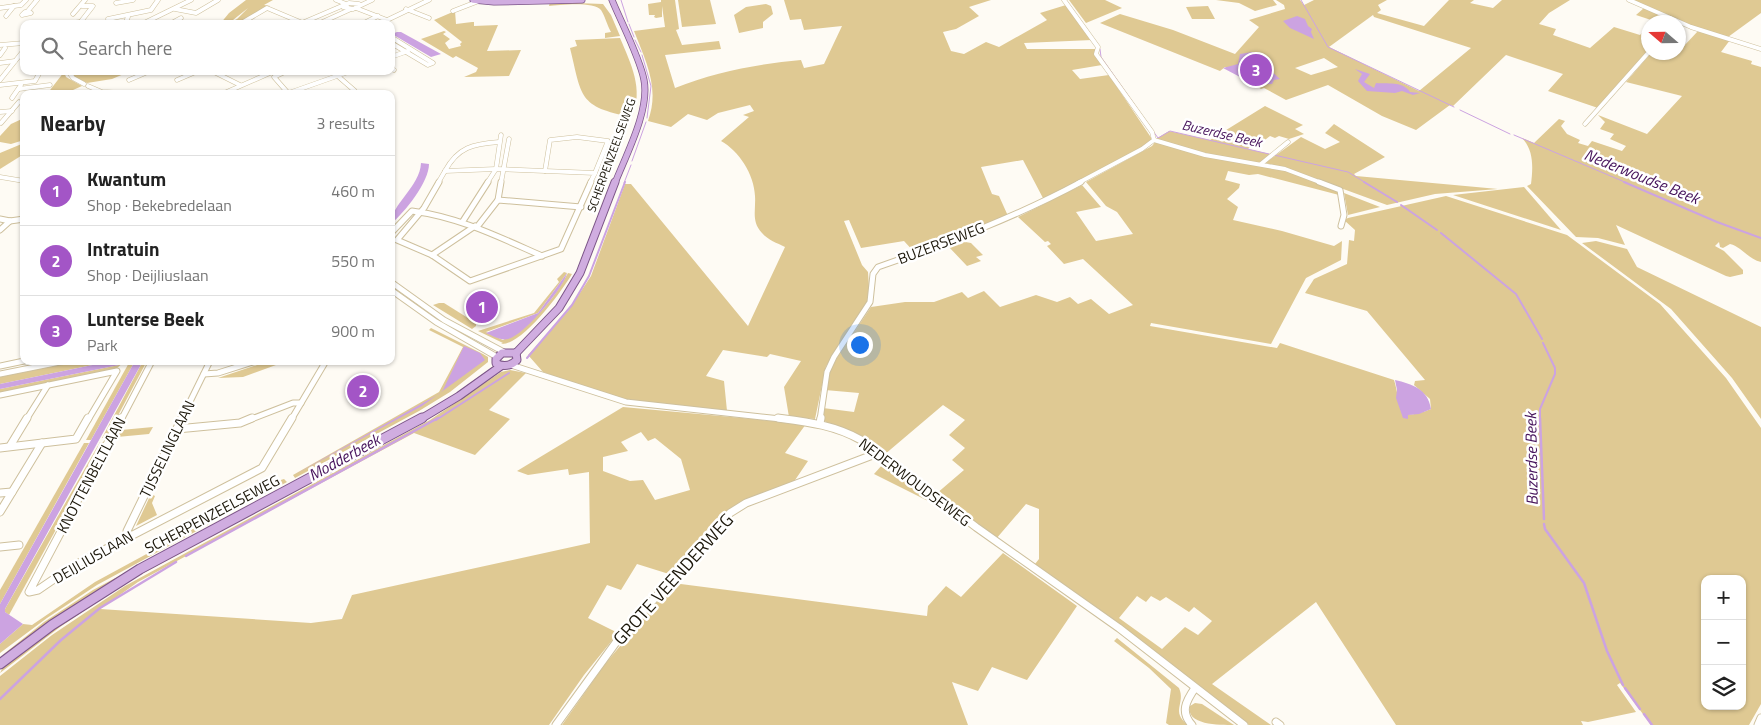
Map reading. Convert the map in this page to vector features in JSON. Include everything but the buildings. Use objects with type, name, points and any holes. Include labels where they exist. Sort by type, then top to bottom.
[{"type":"main road","points":[[472,0],[582,0]]},
{"type":"main road","name":"SCHERPENZEELSEWEG","points":[[607,0],[617,13]]},
{"type":"main road","name":"SCHERPENZEELSEWEG","points":[[0,664],[59,620],[140,570],[446,404],[507,358],[541,329],[563,301],[580,273],[644,103],[644,79],[612,0]]},
{"type":"street","points":[[9,7],[15,0]]},
{"type":"street","points":[[0,8],[21,6],[26,0]]},
{"type":"street","points":[[28,12],[36,0]]},
{"type":"street","points":[[73,14],[82,6],[85,0]]},
{"type":"street","points":[[116,3],[138,0]]},
{"type":"street","points":[[108,19],[128,17],[132,14],[151,10],[158,0]]},
{"type":"street","points":[[151,20],[190,0]]},
{"type":"street","points":[[212,0],[218,0]]},
{"type":"street","points":[[174,9],[196,13],[218,0]]},
{"type":"street","points":[[336,0],[347,4],[358,3],[356,7]]},
{"type":"street","points":[[309,20],[356,0]]},
{"type":"street","points":[[328,20],[372,0]]},
{"type":"street","points":[[347,4],[342,7],[345,9],[356,7],[385,19],[423,0]]},
{"type":"street","points":[[406,9],[429,0]]},
{"type":"street","points":[[1064,0],[1093,39],[1098,47],[1096,54],[1152,132],[1154,140],[1205,155],[1285,169],[1340,190],[1344,215],[1341,226]]},
{"type":"street","points":[[1629,0],[1660,15]]},
{"type":"street","points":[[453,11],[479,1]]},
{"type":"street","points":[[6,16],[14,6]]},
{"type":"street","points":[[82,6],[93,6],[82,20]]},
{"type":"street","points":[[247,20],[267,8],[295,20]]},
{"type":"street","points":[[406,9],[430,18]]},
{"type":"street","points":[[370,20],[378,16]]},
{"type":"street","points":[[177,20],[181,18]]},
{"type":"street","points":[[1686,25],[1761,48]]},
{"type":"street","points":[[395,40],[433,63],[428,65],[395,45]]},
{"type":"street","points":[[0,45],[20,42]]},
{"type":"street","points":[[0,54],[5,48]]},
{"type":"street","points":[[395,56],[411,50]]},
{"type":"street","points":[[0,80],[20,55]]},
{"type":"street","points":[[1584,124],[1642,60]]},
{"type":"street","points":[[0,63],[15,61]]},
{"type":"street","points":[[0,72],[7,72]]},
{"type":"street","points":[[28,88],[38,75]]},
{"type":"street","points":[[71,75],[73,78],[97,90]]},
{"type":"street","points":[[129,80],[141,75]]},
{"type":"street","points":[[177,80],[189,75]]},
{"type":"street","points":[[220,75],[240,85]]},
{"type":"street","points":[[230,90],[262,75]]},
{"type":"street","points":[[278,75],[274,77],[285,90]]},
{"type":"street","points":[[296,90],[338,76],[354,90]]},
{"type":"street","points":[[0,85],[33,81]]},
{"type":"street","points":[[12,98],[23,82]]},
{"type":"street","points":[[19,89],[50,86]]},
{"type":"street","points":[[1,123],[19,102]]},
{"type":"street","points":[[0,112],[12,111]]},
{"type":"street","points":[[1,123],[9,122]]},
{"type":"street","points":[[463,221],[496,169],[501,135]]},
{"type":"street","points":[[499,142],[474,144],[462,148],[454,155],[422,211],[398,240],[432,255],[470,281],[562,249],[608,141],[577,137],[550,140],[545,171]]},
{"type":"street","points":[[432,255],[476,227],[498,200],[509,138]]},
{"type":"street","name":"BUZERSEWEG","points":[[820,422],[827,372],[834,357],[870,302],[873,274],[878,267],[949,242],[1049,199],[1142,149],[1154,140]]},
{"type":"street","points":[[1261,164],[1288,142]]},
{"type":"street","points":[[445,170],[496,169],[595,173]]},
{"type":"street","points":[[0,177],[20,180]]},
{"type":"street","points":[[498,200],[581,207]]},
{"type":"street","points":[[395,229],[412,211],[422,211],[463,221],[542,256]]},
{"type":"street","points":[[0,219],[10,221],[20,220]]},
{"type":"street","points":[[0,230],[10,221]]},
{"type":"street","points":[[395,285],[444,320],[507,358]]},
{"type":"street","points":[[395,297],[404,292]]},
{"type":"street","points":[[395,293],[436,322],[507,358]]},
{"type":"street","name":"NEDERWOUDSEWEG","points":[[507,358],[530,369],[626,402],[820,422],[847,432],[976,527],[1059,584],[1244,725]]},
{"type":"street","points":[[0,366],[20,362]]},
{"type":"street","points":[[20,370],[22,365]]},
{"type":"street","points":[[0,374],[45,365]]},
{"type":"street","name":"KNOTTENBELTLAAN","points":[[29,590],[150,365]]},
{"type":"street","name":"TIJSSELINGLAAN","points":[[128,537],[127,531],[208,365]]},
{"type":"street","points":[[204,374],[218,373],[243,365]]},
{"type":"street","name":"DEIJLIUSLAAN","points":[[29,590],[31,593],[38,590],[73,566],[262,468],[324,365]]},
{"type":"street","points":[[0,395],[117,371],[81,432],[73,440],[0,448]]},
{"type":"street","points":[[10,446],[48,385]]},
{"type":"street","points":[[177,429],[240,423],[293,403],[301,403]]},
{"type":"street","points":[[0,512],[42,443]]},
{"type":"street","name":"GROTE VEENDERWEG","points":[[556,725],[617,641],[730,512],[746,503],[878,453]]},
{"type":"street","points":[[0,493],[12,492]]},
{"type":"street","points":[[0,547],[20,545]]},
{"type":"street","points":[[1192,725],[1184,714],[1183,708],[1195,688]]},
{"type":"street","points":[[1758,725],[1761,718]]},
{"type":"shaded area","points":[[246,0],[273,0],[264,5],[270,6],[245,20],[235,20],[248,8],[233,20],[223,20]]},
{"type":"shaded area","points":[[661,0],[675,0],[679,29],[676,30],[682,45],[719,41],[721,49],[665,55],[675,88],[721,73],[769,64],[801,60],[804,68],[824,64],[842,26],[804,30],[801,19],[790,20],[784,0],[991,0],[969,7],[979,16],[956,29],[943,32],[951,51],[964,54],[986,42],[999,47],[1047,20],[1040,13],[1066,5],[1092,40],[1024,43],[1027,49],[1096,49],[1102,65],[1072,70],[1080,79],[1109,75],[1152,139],[1150,143],[1044,200],[1023,160],[981,167],[992,194],[999,196],[1008,216],[915,253],[904,241],[861,248],[849,220],[844,221],[862,265],[868,272],[870,301],[826,366],[815,419],[789,417],[784,387],[801,361],[770,354],[767,357],[723,350],[706,376],[724,381],[727,411],[636,403],[589,389],[543,372],[528,355],[568,311],[591,276],[625,184],[631,184],[748,326],[785,247],[767,238],[759,229],[755,220],[754,188],[749,172],[734,151],[721,141],[749,117],[743,115],[754,111],[750,105],[718,113],[707,120],[688,114],[671,127],[648,121],[653,97],[652,86],[647,64],[634,31],[665,27],[662,6],[662,17],[656,18],[654,17],[655,15],[649,15],[648,4],[661,2]]},
{"type":"shaded area","points":[[678,0],[710,0],[716,24],[682,27]]},
{"type":"shaded area","points":[[1069,0],[1105,0],[1122,8],[1086,23]]},
{"type":"shaded area","points":[[1216,0],[1273,0],[1277,5],[1255,11],[1239,3]]},
{"type":"shaded area","points":[[1276,0],[1300,0],[1304,5],[1314,0],[1387,0],[1378,5],[1381,10],[1377,13],[1424,26],[1449,0],[1474,0],[1470,3],[1493,8],[1502,0],[1570,0],[1549,13],[1539,24],[1556,29],[1553,35],[1590,48],[1614,27],[1641,34],[1641,59],[1598,108],[1548,91],[1563,74],[1506,55],[1453,106],[1450,105],[1416,130],[1382,116],[1328,85],[1286,100],[1264,88],[1261,89],[1225,67],[1220,71],[1100,23],[1120,14],[1173,30],[1235,54],[1259,27],[1249,20],[1285,9],[1284,5]],"holes":[[[1373,15],[1374,17],[1471,48],[1419,91],[1329,47]],[[1324,58],[1338,67],[1311,75],[1295,68]]]},
{"type":"shaded area","points":[[1633,0],[1761,0],[1761,13],[1728,37],[1686,24],[1686,15],[1667,15]]},
{"type":"shaded area","points":[[550,2],[603,4],[611,15],[620,36],[605,38],[605,33],[611,32],[601,10],[597,7],[576,4],[549,6]]},
{"type":"shaded area","points":[[766,4],[771,6],[773,14],[763,22],[763,28],[739,33],[734,15],[746,7]]},
{"type":"shaded area","points":[[1208,6],[1215,19],[1192,19],[1186,7]]},
{"type":"shaded area","points":[[1644,8],[1659,15],[1641,15],[1641,17],[1636,15]]},
{"type":"shaded area","points":[[455,11],[456,24],[474,22],[474,26],[498,25],[487,51],[521,50],[509,76],[464,77],[476,72],[478,68],[456,56],[453,58],[421,39],[444,31],[446,32],[443,34],[450,39],[445,43],[449,49],[461,46],[462,42],[434,20]]},
{"type":"shaded area","points":[[1297,16],[1305,19],[1308,26],[1312,29],[1311,32],[1314,39],[1290,28],[1283,21]]},
{"type":"shaded area","points":[[1698,31],[1730,40],[1721,52],[1752,61],[1751,64],[1761,67],[1761,262],[1730,244],[1723,248],[1720,247],[1719,242],[1715,246],[1724,251],[1743,270],[1743,274],[1730,277],[1616,225],[1625,245],[1598,238],[1576,237],[1527,186],[1531,184],[1532,160],[1529,148],[1522,138],[1534,143],[1559,119],[1565,121],[1561,126],[1567,134],[1580,140],[1578,143],[1588,146],[1592,141],[1622,151],[1626,146],[1610,139],[1614,134],[1600,129],[1605,122],[1598,115],[1647,134],[1682,96],[1626,82],[1645,60],[1686,60],[1686,44]]},
{"type":"shaded area","points":[[401,32],[441,54],[431,57],[395,36],[395,33]]},
{"type":"shaded area","points":[[620,38],[635,77],[637,96],[632,117],[601,109],[585,97],[577,78],[570,48],[577,46],[575,40]]},
{"type":"shaded area","points":[[1252,52],[1267,58],[1265,65],[1280,79],[1274,80],[1272,84],[1262,84],[1246,74],[1248,71],[1246,68],[1238,68],[1239,73],[1262,85],[1257,86],[1223,68],[1238,64],[1240,54]]},
{"type":"shaded area","points":[[1355,69],[1370,74],[1364,82],[1374,88],[1376,83],[1394,84],[1407,88],[1410,92],[1420,93],[1413,95],[1402,91],[1395,93],[1367,91],[1358,81],[1362,74]]},
{"type":"shaded area","points":[[62,75],[65,75],[82,86],[73,90],[50,90]]},
{"type":"shaded area","points":[[122,75],[112,79],[87,83],[72,76]]},
{"type":"shaded area","points":[[1265,106],[1303,125],[1295,129],[1304,134],[1289,139],[1270,136],[1261,143],[1257,141],[1248,149],[1270,154],[1260,163],[1211,155],[1156,139],[1169,131],[1210,140]]},
{"type":"shaded area","points":[[20,120],[20,141],[11,144],[0,142],[0,136],[11,124]]},
{"type":"shaded area","points":[[1334,124],[1385,157],[1354,174],[1356,176],[1498,189],[1435,194],[1387,205],[1286,168],[1265,163],[1301,137],[1325,149],[1340,142],[1325,133]]},
{"type":"shaded area","points":[[1156,141],[1188,152],[1286,171],[1339,191],[1339,195],[1258,174],[1249,175],[1228,171],[1225,180],[1240,184],[1239,188],[1227,199],[1238,207],[1233,220],[1282,231],[1334,246],[1342,241],[1341,260],[1306,278],[1271,344],[1151,323],[1150,326],[1277,348],[1280,343],[1394,380],[1399,404],[1405,413],[1419,413],[1431,409],[1430,399],[1414,385],[1415,381],[1425,380],[1367,311],[1305,293],[1314,279],[1347,264],[1349,240],[1354,241],[1355,230],[1344,220],[1348,218],[1446,196],[1567,235],[1660,304],[1726,378],[1761,428],[1761,704],[1749,725],[1651,725],[1620,683],[1617,685],[1636,712],[1588,722],[1581,721],[1583,725],[1396,725],[1316,602],[1212,684],[1271,725],[1249,725],[1020,556],[1035,564],[1039,559],[1039,509],[1026,504],[996,539],[936,494],[964,470],[952,460],[965,448],[949,435],[965,420],[943,405],[884,455],[861,438],[822,420],[823,408],[854,412],[859,393],[825,390],[831,367],[871,307],[905,302],[934,302],[962,292],[968,298],[984,291],[1000,307],[1036,295],[1057,302],[1070,297],[1078,304],[1091,299],[1109,314],[1133,305],[1083,259],[1064,264],[1047,246],[1051,244],[1048,241],[1045,242],[1018,217],[1082,185],[1101,207],[1076,212],[1096,241],[1133,234],[1117,212],[1106,206],[1086,182],[1152,146]],"holes":[[[1137,596],[1146,602],[1151,596],[1160,601],[1166,597],[1189,612],[1194,607],[1212,621],[1198,635],[1185,627],[1162,649],[1119,618]]]},
{"type":"shaded area","points":[[20,145],[20,156],[0,169],[0,153]]},
{"type":"shaded area","points":[[421,163],[429,164],[421,188],[395,220],[396,209],[416,180]]},
{"type":"shaded area","points":[[1524,187],[1561,230],[1453,195]]},
{"type":"shaded area","points":[[1344,193],[1380,207],[1348,215]]},
{"type":"shaded area","points":[[960,241],[971,243],[983,255],[976,257],[981,261],[967,266],[948,246]]},
{"type":"shaded area","points":[[1596,241],[1627,249],[1637,267],[1761,327],[1761,419],[1732,378],[1671,309],[1582,243]]},
{"type":"shaded area","points":[[564,272],[567,273],[538,313],[486,332],[503,340],[514,333],[541,311],[555,294],[568,273],[572,274],[541,316],[520,336],[510,342],[501,344],[503,343],[478,331],[534,313],[559,282],[557,279]]},
{"type":"shaded area","points":[[567,273],[565,279],[543,310],[515,336],[503,339],[486,333],[538,313]]},
{"type":"shaded area","points":[[444,303],[476,323],[476,326],[472,329],[433,305]]},
{"type":"shaded area","points":[[431,328],[483,354],[488,357],[488,362],[450,392],[419,411],[295,478],[293,475],[439,392],[463,347],[429,330]]},
{"type":"shaded area","points":[[464,346],[480,353],[485,360],[441,392]]},
{"type":"shaded area","points":[[60,365],[93,365],[0,384],[0,377]]},
{"type":"shaded area","points":[[93,365],[119,365],[0,389],[0,384]]},
{"type":"shaded area","points":[[120,365],[116,369],[0,393],[0,389]]},
{"type":"shaded area","points":[[128,365],[133,365],[91,440],[86,440]]},
{"type":"shaded area","points":[[133,365],[141,365],[5,609],[5,612],[23,624],[0,644],[0,604]]},
{"type":"shaded area","points":[[141,365],[145,365],[106,438],[102,438]]},
{"type":"shaded area","points":[[257,365],[276,365],[243,377],[218,378]]},
{"type":"shaded area","points":[[510,370],[526,373],[489,410],[510,419],[475,455],[414,433],[138,582],[100,609],[311,623],[342,619],[352,595],[590,543],[589,472],[569,475],[568,469],[528,475],[517,471],[623,407],[806,424],[785,453],[808,461],[793,483],[735,506],[719,516],[669,574],[637,564],[621,590],[607,585],[588,618],[618,633],[584,675],[549,725],[0,725],[0,676],[52,635],[125,586],[430,420],[501,372]],"holes":[[[641,432],[648,441],[655,438],[681,459],[690,490],[655,500],[643,480],[630,481],[603,471],[603,457],[628,451],[621,442]]]},
{"type":"shaded area","points":[[493,373],[496,374],[435,415],[127,582],[60,627],[0,673],[3,667],[61,623],[133,577],[410,426]]},
{"type":"shaded area","points":[[1395,380],[1407,383],[1423,392],[1431,409],[1419,414],[1408,415],[1408,419],[1403,418],[1396,398]]},
{"type":"shaded area","points":[[437,395],[422,406],[294,475]]},
{"type":"shaded area","points":[[153,427],[149,434],[117,437],[121,430]]},
{"type":"shaded area","points":[[100,442],[104,442],[9,615],[5,612],[5,609]]},
{"type":"shaded area","points":[[84,443],[89,443],[0,604],[0,590]]},
{"type":"shaded area","points":[[883,464],[936,505],[874,474]]},
{"type":"shaded area","points":[[264,479],[271,483],[284,479],[287,482],[97,585],[47,618],[0,653],[0,644],[23,624],[32,625],[95,582],[268,488]]},
{"type":"shaded area","points":[[288,485],[94,592],[0,657],[44,622],[93,590]]},
{"type":"shaded area","points":[[151,494],[155,496],[152,503],[157,515],[136,526]]},
{"type":"shaded area","points":[[1003,553],[1077,606],[1027,680],[992,667],[978,691],[952,682],[968,725],[562,725],[605,664],[673,583],[927,616],[928,606],[946,586],[961,597]]},
{"type":"shaded area","points":[[1117,638],[1179,688],[1181,694],[1180,716],[1188,725],[1169,725],[1166,723],[1171,689],[1149,668],[1114,641]]},
{"type":"shaded area","points":[[1195,703],[1202,704],[1234,725],[1204,723],[1198,720],[1190,712],[1190,706]]},
{"type":"waterway","name":"Modderbeek","points":[[621,0],[628,22]]},
{"type":"waterway","name":"Nederwoudse Beek","points":[[1301,0],[1328,47],[1454,107]]},
{"type":"waterway","name":"Modderbeek","points":[[629,24],[634,37]]},
{"type":"waterway","name":"Modderbeek","points":[[635,40],[641,52]]},
{"type":"waterway","name":"Buzerdse Beek","points":[[1100,49],[1101,57],[1158,138],[1170,131],[1269,154]]},
{"type":"waterway","name":"Modderbeek","points":[[642,55],[651,86],[647,118]]},
{"type":"waterway","name":"Nederwoudse Beek","points":[[1460,110],[1510,134]]},
{"type":"waterway","name":"Modderbeek","points":[[632,161],[646,122]]},
{"type":"waterway","name":"Nederwoudse Beek","points":[[1514,135],[1627,183]]},
{"type":"waterway","name":"Buzerdse Beek","points":[[1274,155],[1348,172],[1366,183]]},
{"type":"waterway","name":"Modderbeek","points":[[624,183],[631,165]]},
{"type":"waterway","name":"Modderbeek","points":[[527,358],[572,305],[589,276],[625,182]]},
{"type":"waterway","name":"Buzerdse Beek","points":[[1364,182],[1397,202]]},
{"type":"waterway","name":"Nederwoudse Beek","points":[[1624,182],[1717,222],[1761,238]]},
{"type":"waterway","name":"Buzerdse Beek","points":[[1401,205],[1437,230]]},
{"type":"waterway","name":"Buzerdse Beek","points":[[1441,233],[1516,294],[1542,339]]},
{"type":"waterway","name":"Buzerdse Beek","points":[[1540,418],[1540,409],[1555,374],[1555,368],[1543,343]]},
{"type":"waterway","name":"Modderbeek","points":[[436,420],[509,373]]},
{"type":"waterway","name":"Modderbeek","points":[[186,556],[438,418]]},
{"type":"waterway","name":"Buzerdse Beek","points":[[1540,418],[1544,519]]},
{"type":"waterway","name":"Buzerdse Beek","points":[[1544,524],[1545,529],[1584,583],[1607,651],[1623,685]]},
{"type":"waterway","name":"Modderbeek","points":[[0,699],[61,640],[100,608],[176,562]]},
{"type":"waterway","name":"Buzerdse Beek","points":[[1625,688],[1640,709]]},
{"type":"waterway","name":"Buzerdse Beek","points":[[1644,714],[1652,725]]},
{"type":"place","name":"Lunterse Beek","points":[[1256,70]]},
{"type":"place","name":"Kwantum","points":[[482,307]]},
{"type":"place","name":"Intratuin","points":[[363,391]]}]
